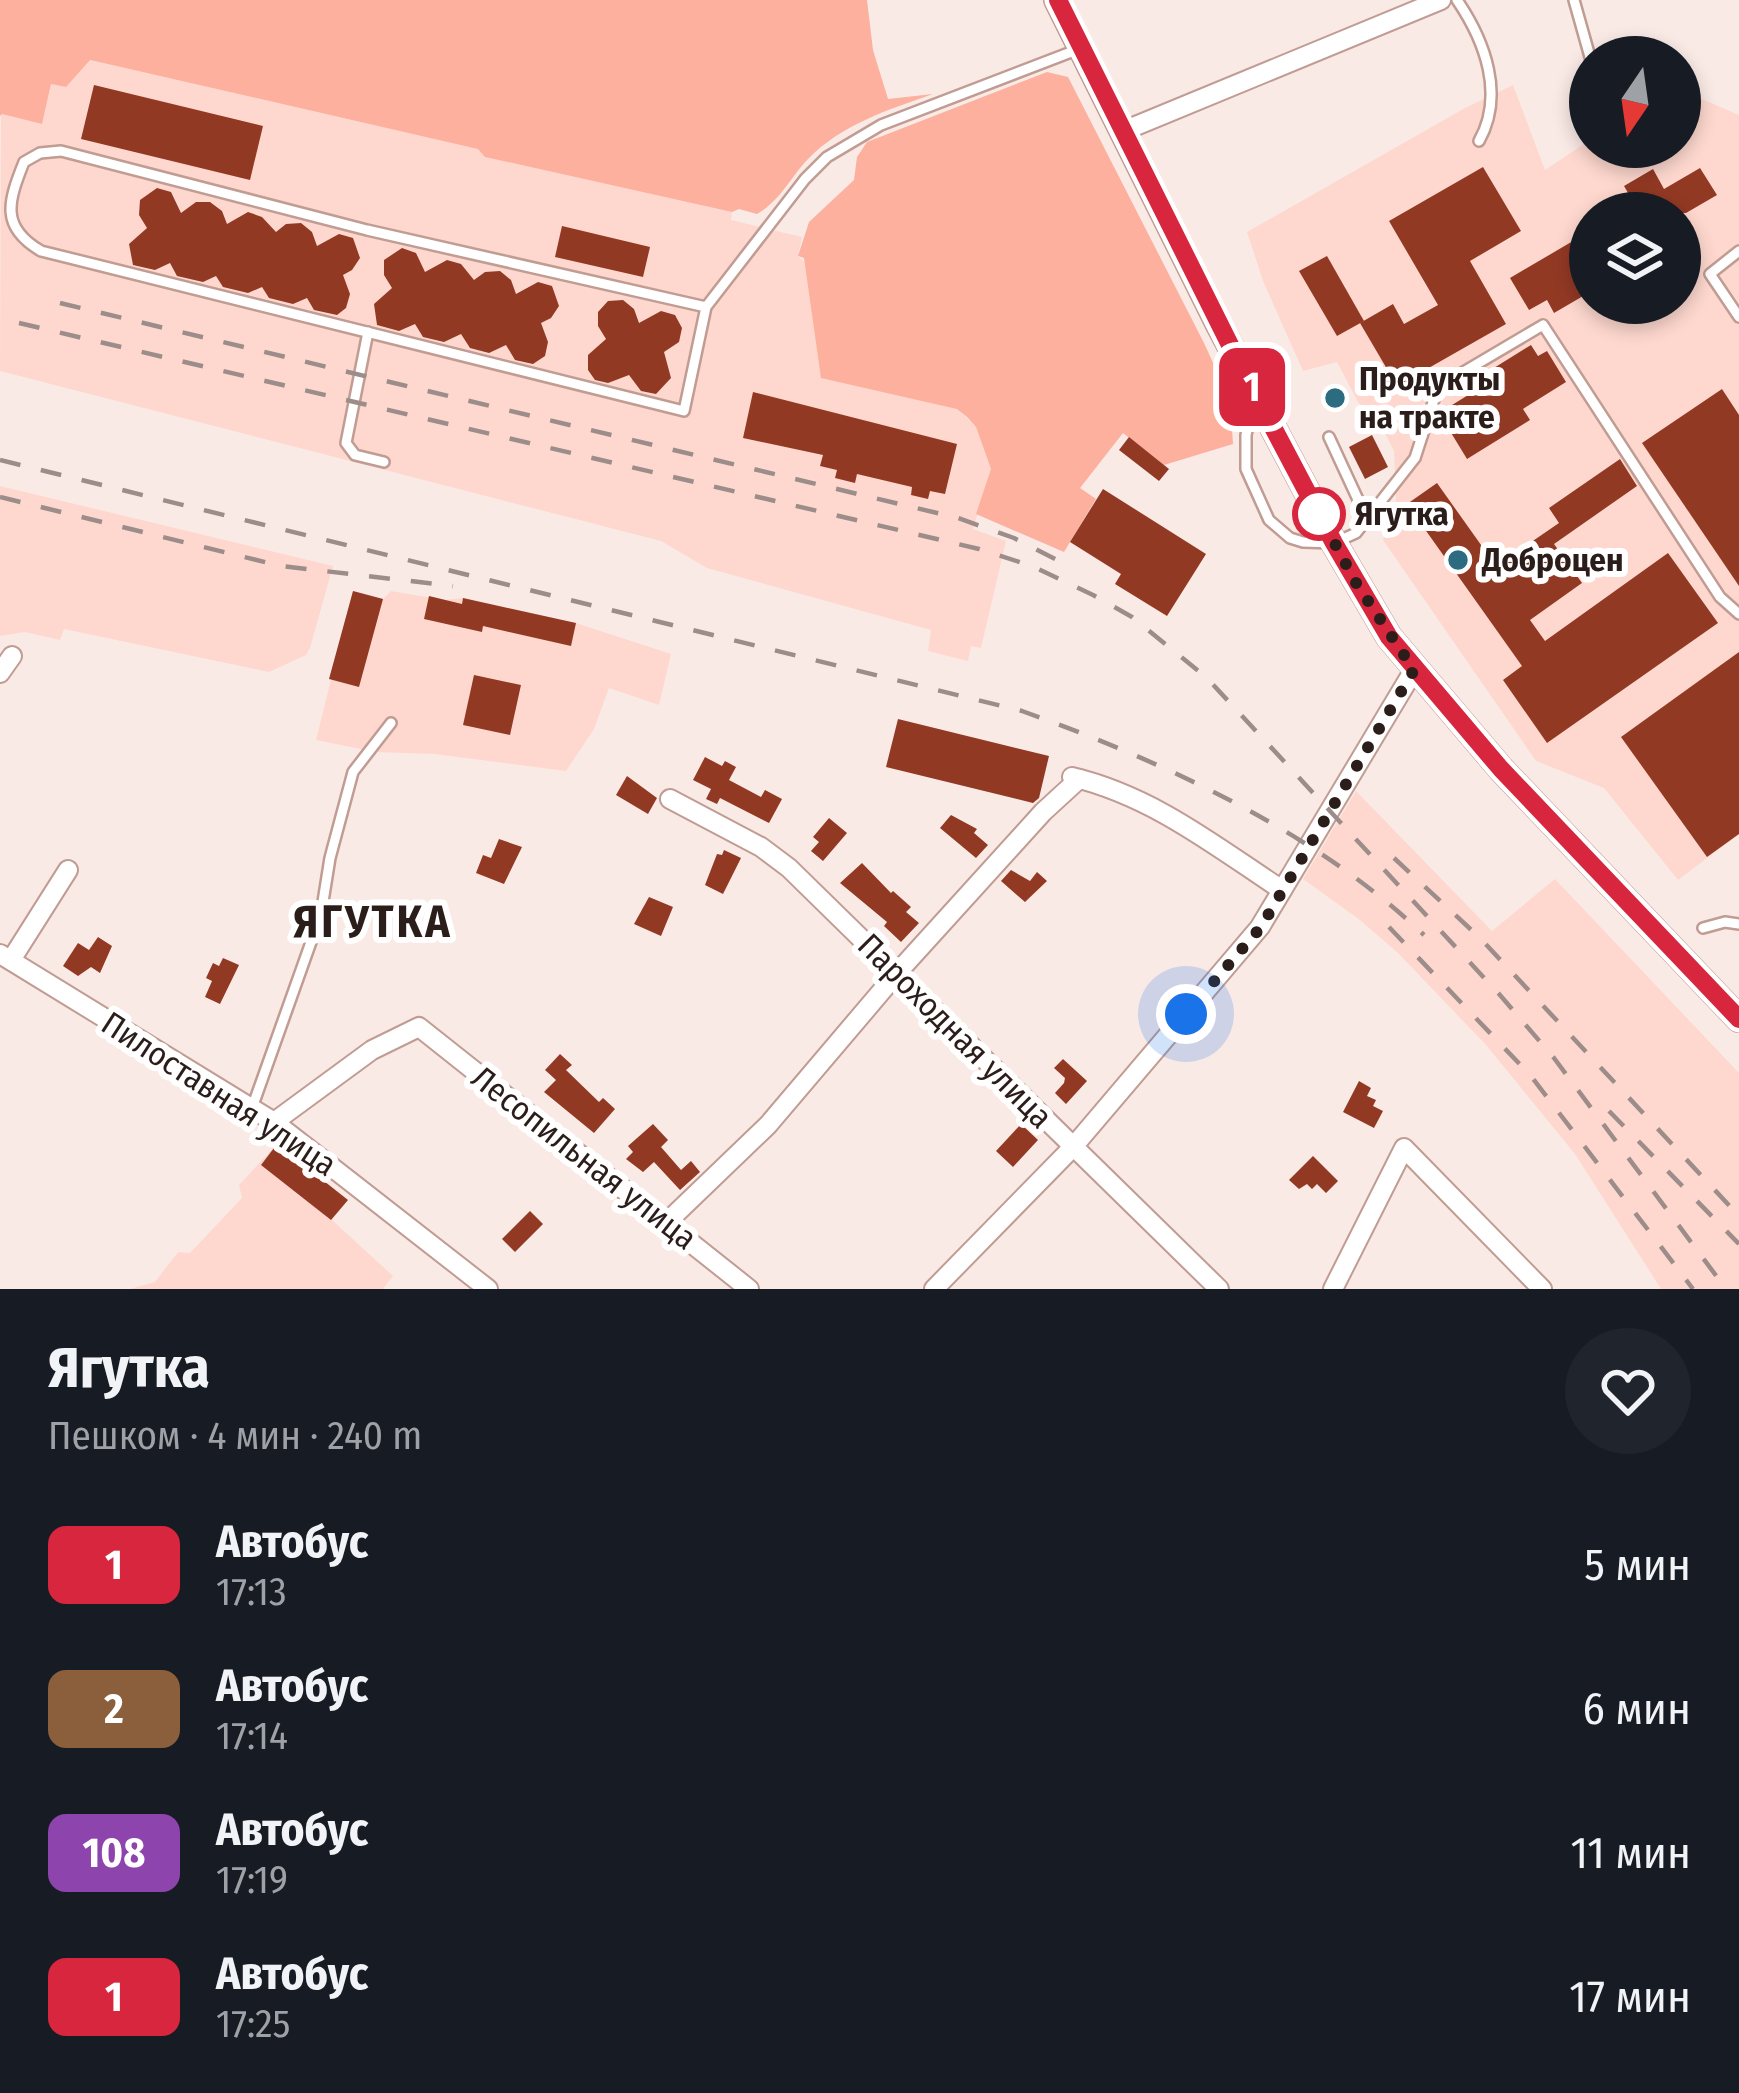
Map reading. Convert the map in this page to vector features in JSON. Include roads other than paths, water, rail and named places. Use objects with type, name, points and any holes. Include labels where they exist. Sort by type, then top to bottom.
[{"type":"street","points":[[1121,133],[1442,0]]},
{"type":"street","points":[[1065,2],[1079,49],[1121,133],[1334,543],[1389,637],[1487,755],[1739,1019]]},
{"type":"street","points":[[0,673],[12,656]]},
{"type":"street","points":[[934,1289],[1073,1147],[1261,927],[1414,670]]},
{"type":"street","points":[[665,1223],[768,1125],[1072,777],[1116,788],[1151,804],[1282,890]]},
{"type":"street","name":"Пароходная улица","points":[[670,799],[789,868],[1219,1289]]},
{"type":"street","points":[[6,957],[68,870]]},
{"type":"street","name":"Пилоставная улица","points":[[6,957],[274,1122],[488,1289]]},
{"type":"street","name":"Лесопильная улица","points":[[274,1122],[372,1050],[419,1027],[749,1289]]},
{"type":"street","points":[[1333,1289],[1404,1148],[1542,1289]]},
{"type":"lane","points":[[1457,0],[1474,25],[1493,94],[1488,125],[1479,141]]},
{"type":"lane","points":[[1574,0],[1584,36]]},
{"type":"lane","points":[[706,307],[367,230],[61,151],[40,153],[24,162],[11,203],[10,223],[21,239],[41,251],[684,411],[706,307],[805,179],[844,144],[881,125],[1079,49]]},
{"type":"lane","points":[[1739,251],[1710,274],[1739,317]]},
{"type":"lane","points":[[1255,394],[1244,452],[1251,484],[1269,520],[1290,538],[1334,543],[1356,533],[1415,458],[1438,387],[1543,325],[1720,597],[1739,614]]},
{"type":"lane","points":[[368,332],[346,443],[356,455],[384,462]]},
{"type":"lane","points":[[1328,437],[1366,519]]},
{"type":"lane","points":[[252,1108],[321,914],[353,772],[392,723]]},
{"type":"lane","points":[[1703,928],[1739,924]]},
{"type":"railway","points":[[60,303],[958,518],[1014,538],[1065,564]]},
{"type":"railway","points":[[19,323],[979,549],[1032,566],[1132,617],[1206,677],[1500,995],[1554,1058],[1726,1289]]},
{"type":"railway","points":[[0,460],[1022,711],[1129,752],[1235,803],[1335,863],[1424,935]]},
{"type":"railway","points":[[0,497],[281,566],[453,586]]},
{"type":"railway","points":[[1394,858],[1480,938],[1739,1216]]},
{"type":"railway","points":[[1389,927],[1531,1076],[1693,1289]]},
{"type":"railway","points":[[1609,1111],[1739,1244]]},
{"type":"place","name":"Продукты на тракте","points":[[1335,398]]},
{"type":"place","name":"Ягутка","points":[[1319,514]]},
{"type":"place","name":"Доброцен","points":[[1458,560]]},
{"type":"district","name":"ЯГУТКА","points":[[373,922]]}]
